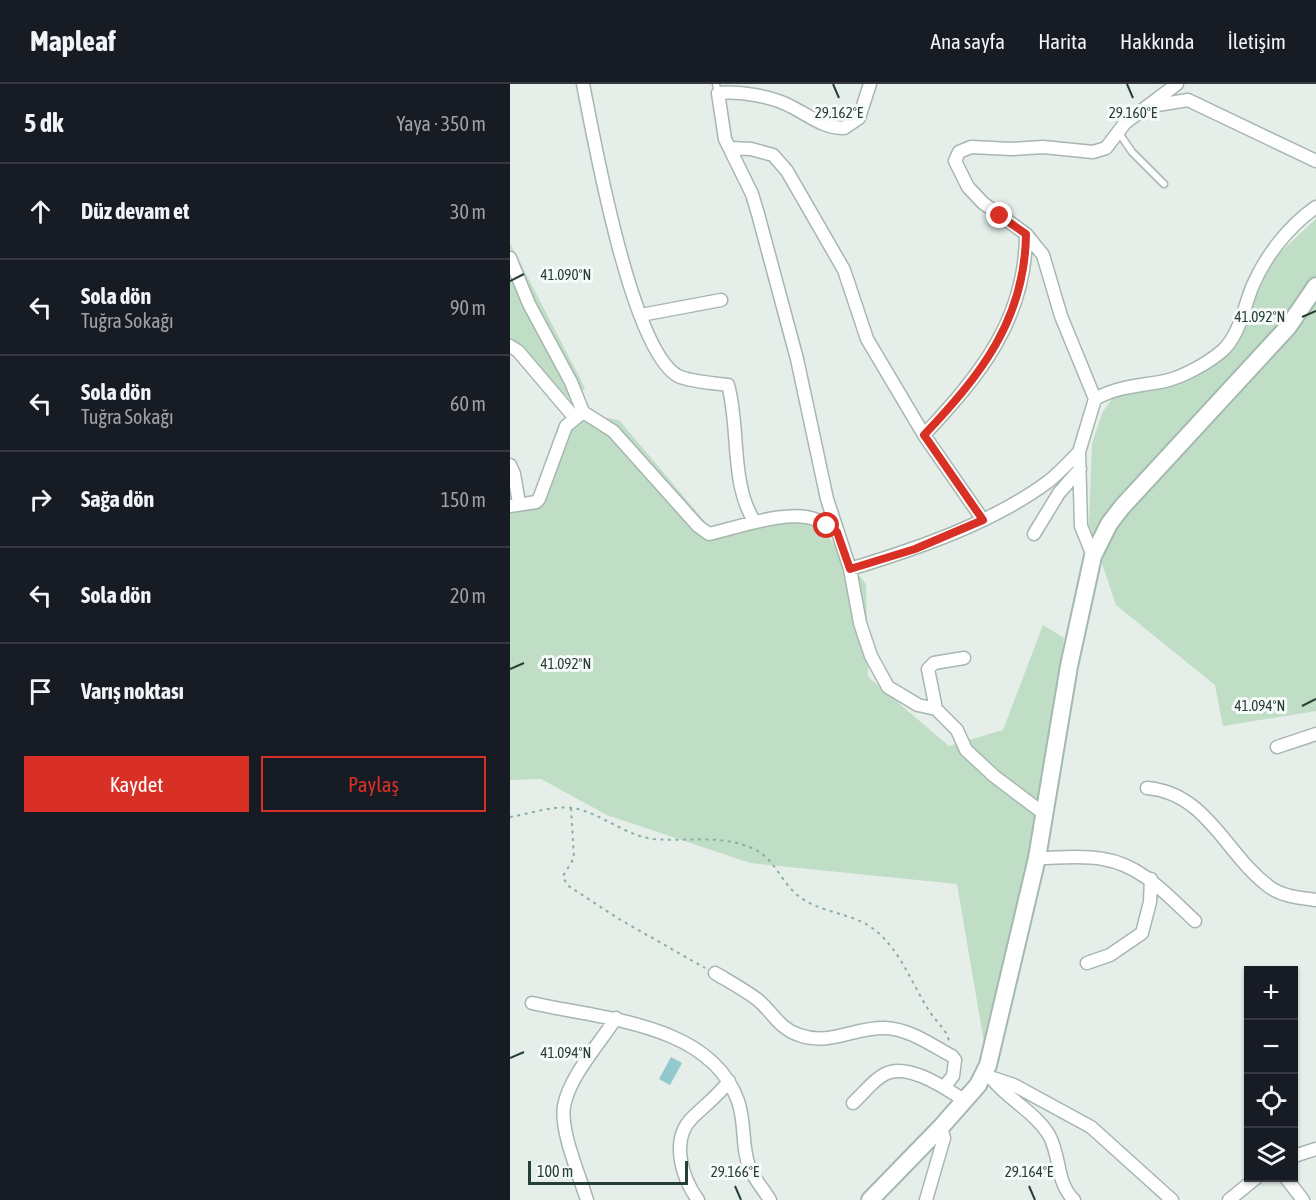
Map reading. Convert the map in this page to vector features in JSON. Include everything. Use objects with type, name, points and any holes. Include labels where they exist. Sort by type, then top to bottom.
[{"type":"street","points":[[583,84],[600,173],[630,291],[664,362],[678,376],[728,385],[734,409],[741,483],[747,510],[754,521]]},
{"type":"street","points":[[870,84],[859,118],[844,128],[825,125],[782,102],[717,88],[724,139],[752,194],[758,214],[797,359],[825,489],[850,569],[860,623],[871,656],[888,687],[918,705],[936,709],[957,730],[966,750],[994,776],[1043,813]]},
{"type":"street","points":[[1093,556],[1081,526],[1079,452],[1095,399],[1061,316],[1043,255],[1026,234],[983,203],[968,187],[955,161],[959,152],[971,147],[1012,149],[1043,147],[1093,152],[1106,148],[1125,123],[1177,84]]},
{"type":"street","points":[[1148,107],[1188,100],[1316,161]]},
{"type":"street","points":[[729,148],[752,149],[773,155],[787,171],[844,270],[867,339],[924,435],[983,520]]},
{"type":"street","points":[[1095,399],[1113,389],[1167,381],[1223,350],[1239,324],[1265,259],[1292,228],[1316,207]]},
{"type":"street","points":[[924,435],[967,390],[994,351],[1007,326],[1026,258],[1026,234]]},
{"type":"street","points":[[510,258],[529,304],[571,382],[578,415]]},
{"type":"street","points":[[870,1200],[988,1077],[1037,858],[1069,666],[1093,556],[1109,524],[1122,507],[1288,327],[1316,286]]},
{"type":"street","points":[[641,315],[722,300]]},
{"type":"street","points":[[510,346],[518,351],[578,415],[613,430],[645,470],[698,526],[709,534],[754,521],[799,517],[816,520],[837,532]]},
{"type":"street","points":[[510,465],[514,474],[514,505],[536,502],[566,426],[578,415]]},
{"type":"street","points":[[850,569],[915,549],[983,520],[1048,481],[1079,452]]},
{"type":"street","points":[[1034,534],[1059,493],[1080,469]]},
{"type":"street","points":[[936,709],[928,669],[934,663],[963,658]]},
{"type":"street","points":[[1277,747],[1316,734]]},
{"type":"street","points":[[1147,788],[1168,790],[1207,816],[1224,841],[1272,888],[1292,897],[1316,900]]},
{"type":"street","points":[[1037,858],[1104,859],[1151,879],[1195,921]]},
{"type":"street","points":[[1087,963],[1110,956],[1142,933],[1150,902],[1151,879]]},
{"type":"street","points":[[715,973],[748,993],[767,1009],[780,1026],[798,1035],[830,1039],[867,1029],[886,1028],[914,1035],[952,1056],[956,1064],[955,1070],[944,1087]]},
{"type":"street","points":[[532,1003],[616,1018],[655,1029],[688,1045],[714,1065],[729,1081],[738,1101],[750,1169],[770,1200]]},
{"type":"street","points":[[587,1200],[565,1128],[564,1107],[570,1087],[616,1018]]},
{"type":"street","points":[[853,1103],[880,1077],[892,1071],[916,1075],[944,1087],[964,1100]]},
{"type":"street","points":[[988,1077],[1003,1092],[1032,1114],[1049,1135],[1058,1159],[1064,1188],[1074,1200]]},
{"type":"street","points":[[988,1077],[1014,1085],[1090,1127],[1117,1148],[1172,1200]]},
{"type":"street","points":[[698,1200],[682,1168],[680,1152],[684,1134],[690,1120],[719,1095],[729,1081]]},
{"type":"street","points":[[926,1200],[944,1138],[941,1127]]},
{"type":"street","points":[[1298,1154],[1316,1149]]},
{"type":"street","points":[[1229,1200],[1251,1182]]},
{"type":"street","points":[[1289,1182],[1303,1200]]},
{"type":"street","points":[[1057,1200],[1064,1188]]},
{"type":"lane","points":[[1119,133],[1132,152],[1164,184]]},
{"type":"path","points":[[571,808],[574,858],[563,876],[567,885],[619,919],[715,973]]},
{"type":"path","points":[[510,817],[571,808],[623,831],[653,839],[721,840],[738,843],[763,854],[796,894],[807,902],[866,925],[889,944],[932,1014],[946,1030],[952,1056]]},
{"type":"green space","points":[[1316,219],[1316,711],[1223,726],[1215,685],[1116,605],[1089,525],[1092,444],[1102,413],[1114,396],[1170,386],[1228,353],[1275,257]]},
{"type":"green space","points":[[510,243],[585,388],[571,400],[510,346]]},
{"type":"green space","points":[[578,413],[619,420],[718,537],[810,514],[866,584],[868,677],[949,746],[1003,730],[1043,625],[1064,638],[998,1053],[986,1054],[957,884],[750,863],[607,815],[541,779],[510,780],[510,458],[530,510]]},
{"type":"water","points":[[671,1057],[682,1063],[670,1085],[659,1079]]},
{"type":"route","points":[[827,526],[837,532],[850,569],[915,549],[983,520],[924,435],[967,390],[994,351],[1007,326],[1026,258],[1026,234],[1000,216]]}]
